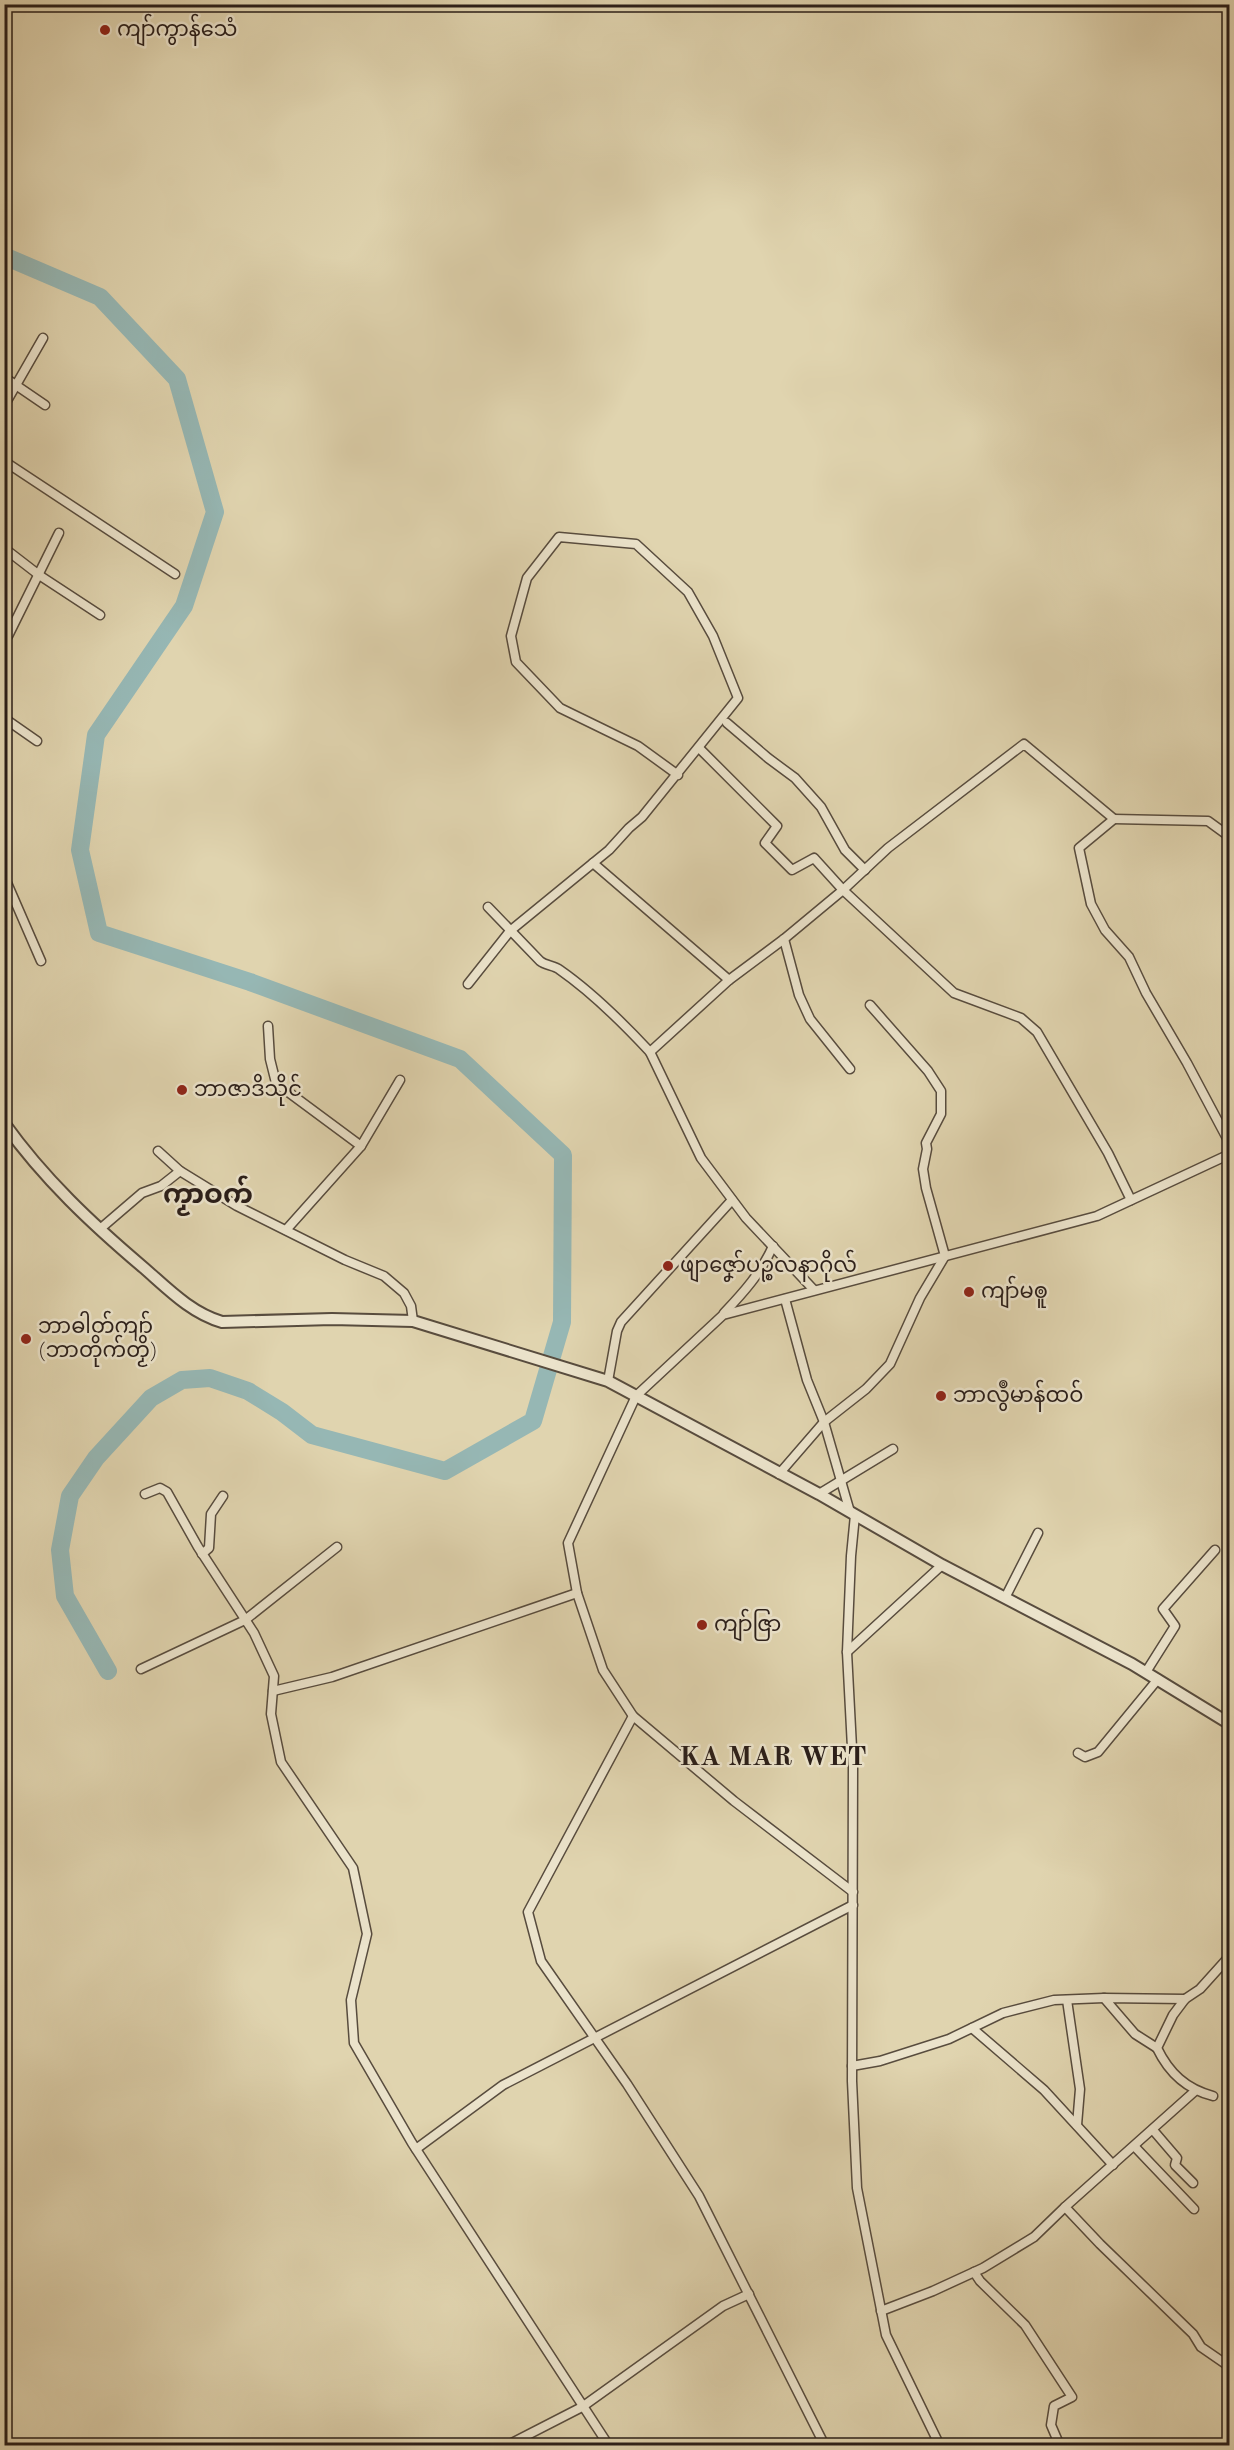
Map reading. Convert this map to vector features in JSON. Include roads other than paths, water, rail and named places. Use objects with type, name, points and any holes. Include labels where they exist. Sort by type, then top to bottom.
[{"type":"street","points":[[4,406],[43,338]]},
{"type":"street","points":[[4,377],[45,405]]},
{"type":"street","points":[[4,461],[175,574]]},
{"type":"street","points":[[6,637],[59,533]]},
{"type":"street","points":[[468,984],[510,931],[593,863],[642,817],[678,775],[738,698],[713,636],[688,592],[636,544],[559,537],[527,578],[511,636],[516,662],[560,708],[591,721],[638,746],[678,775]]},
{"type":"street","points":[[4,548],[39,575],[100,615]]},
{"type":"street","points":[[4,718],[37,741]]},
{"type":"street","points":[[728,723],[795,778],[821,807],[845,850],[865,870]]},
{"type":"street","points":[[650,1052],[729,980],[843,890],[888,848],[1024,744],[1114,819],[1208,821],[1230,837]]},
{"type":"street","points":[[699,748],[777,825],[765,843],[792,870],[814,858],[843,890],[954,993],[1021,1018],[1037,1032],[1108,1153],[1131,1200]]},
{"type":"street","points":[[1114,819],[1079,848],[1091,904],[1105,930],[1128,957],[1230,1144]]},
{"type":"street","points":[[593,863],[729,980]]},
{"type":"street","points":[[4,876],[41,961]]},
{"type":"street","points":[[488,907],[540,961],[545,965],[557,967],[605,1007],[650,1052],[701,1158],[746,1218],[814,1290]]},
{"type":"street","points":[[783,939],[799,995],[810,1019],[850,1070]]},
{"type":"street","points":[[779,1474],[824,1422],[866,1389],[890,1364],[920,1298],[945,1256],[923,1169],[926,1143],[941,1114],[941,1091],[928,1071],[870,1005]]},
{"type":"street","points":[[268,1026],[270,1059],[276,1083],[361,1146]]},
{"type":"street","points":[[286,1230],[361,1146],[400,1080]]},
{"type":"street","points":[[6,1130],[52,1184],[100,1229],[197,1312],[222,1322],[332,1319],[413,1321],[608,1381],[819,1494],[942,1565],[1146,1672],[1230,1724]]},
{"type":"street","points":[[158,1151],[180,1171],[237,1206],[345,1260],[384,1276],[404,1293],[411,1306],[413,1321]]},
{"type":"street","points":[[723,1315],[1097,1216],[1230,1154]]},
{"type":"street","points":[[100,1229],[142,1193],[161,1186],[180,1171]]},
{"type":"street","points":[[608,1381],[617,1331],[621,1322],[732,1200]]},
{"type":"street","points":[[773,1246],[759,1273],[723,1315],[636,1396],[568,1543],[577,1593],[603,1670],[633,1716],[734,1802],[853,1892]]},
{"type":"street","points":[[785,1299],[807,1380],[824,1422],[853,1513],[847,1652],[853,1767],[852,2066],[857,2188],[886,2335],[940,2445]]},
{"type":"street","points":[[819,1494],[893,1449]]},
{"type":"street","points":[[145,1494],[160,1488],[167,1492],[202,1554],[245,1620],[274,1676],[271,1713],[281,1762],[353,1868],[367,1934],[351,2000],[354,2043],[416,2149],[582,2407],[609,2445]]},
{"type":"street","points":[[202,1554],[209,1548],[211,1514],[223,1496]]},
{"type":"street","points":[[1005,1598],[1038,1533]]},
{"type":"street","points":[[141,1669],[245,1620],[337,1547]]},
{"type":"street","points":[[1146,1672],[1175,1626],[1163,1609],[1215,1550]]},
{"type":"street","points":[[847,1652],[942,1565]]},
{"type":"street","points":[[273,1691],[332,1677],[577,1593]]},
{"type":"street","points":[[1078,1753],[1085,1757],[1098,1752],[1158,1679]]},
{"type":"street","points":[[633,1716],[528,1911],[541,1961],[595,2038],[699,2196],[825,2445]]},
{"type":"street","points":[[416,2149],[503,2085],[853,1905]]},
{"type":"street","points":[[1157,2048],[1173,2015],[1185,1999],[1200,1989],[1230,1953]]},
{"type":"street","points":[[1104,1998],[1135,2034],[1157,2048],[1169,2068],[1195,2091],[1213,2096]]},
{"type":"street","points":[[852,2066],[880,2061],[949,2039],[1003,2013],[1054,2000],[1185,1999]]},
{"type":"street","points":[[1067,2000],[1080,2089],[1077,2125]]},
{"type":"street","points":[[972,2028],[1044,2090],[1113,2165]]},
{"type":"street","points":[[881,2311],[974,2272],[1034,2237],[1195,2091]]},
{"type":"street","points":[[1153,2130],[1177,2158],[1175,2165],[1193,2183]]},
{"type":"street","points":[[1135,2147],[1194,2209]]},
{"type":"street","points":[[1065,2207],[1193,2334],[1202,2347],[1230,2367]]},
{"type":"street","points":[[974,2272],[1025,2325],[1072,2397],[1054,2406],[1051,2425],[1060,2445]]},
{"type":"street","points":[[506,2445],[582,2407],[723,2306],[749,2294]]},
{"type":"waterway","points":[[4,256],[100,297],[177,379],[215,512],[184,606],[96,735],[80,850],[99,933],[250,982],[460,1059],[563,1155],[562,1322],[533,1421],[445,1471],[312,1435],[282,1412],[248,1391],[210,1378],[182,1380],[151,1398],[96,1458],[70,1496],[60,1550],[65,1596],[108,1671]]},
{"type":"place","name":"ကျာ်ကွာန်သေံ","points":[[105,30]]},
{"type":"place","name":"ဘာဇာဒိသိုင်","points":[[182,1090]]},
{"type":"place","name":"ဖျာဇၞော်ပဉ္စလနာဂိုလ်","points":[[668,1266]]},
{"type":"place","name":"ကျာ်မၜူ","points":[[969,1292]]},
{"type":"place","name":"ဘာဓါတ်ကျာ် (ဘာတိုက်တၟိ)","points":[[26,1339]]},
{"type":"place","name":"ဘာလွဳမာန်ထဝ်","points":[[941,1396]]},
{"type":"place","name":"ကျာ်ဇြာ","points":[[702,1625]]},
{"type":"district","name":"ကၟာဝက်","points":[[208,1195]]},
{"type":"district","name":"KA MAR WET","points":[[773,1757]]}]
